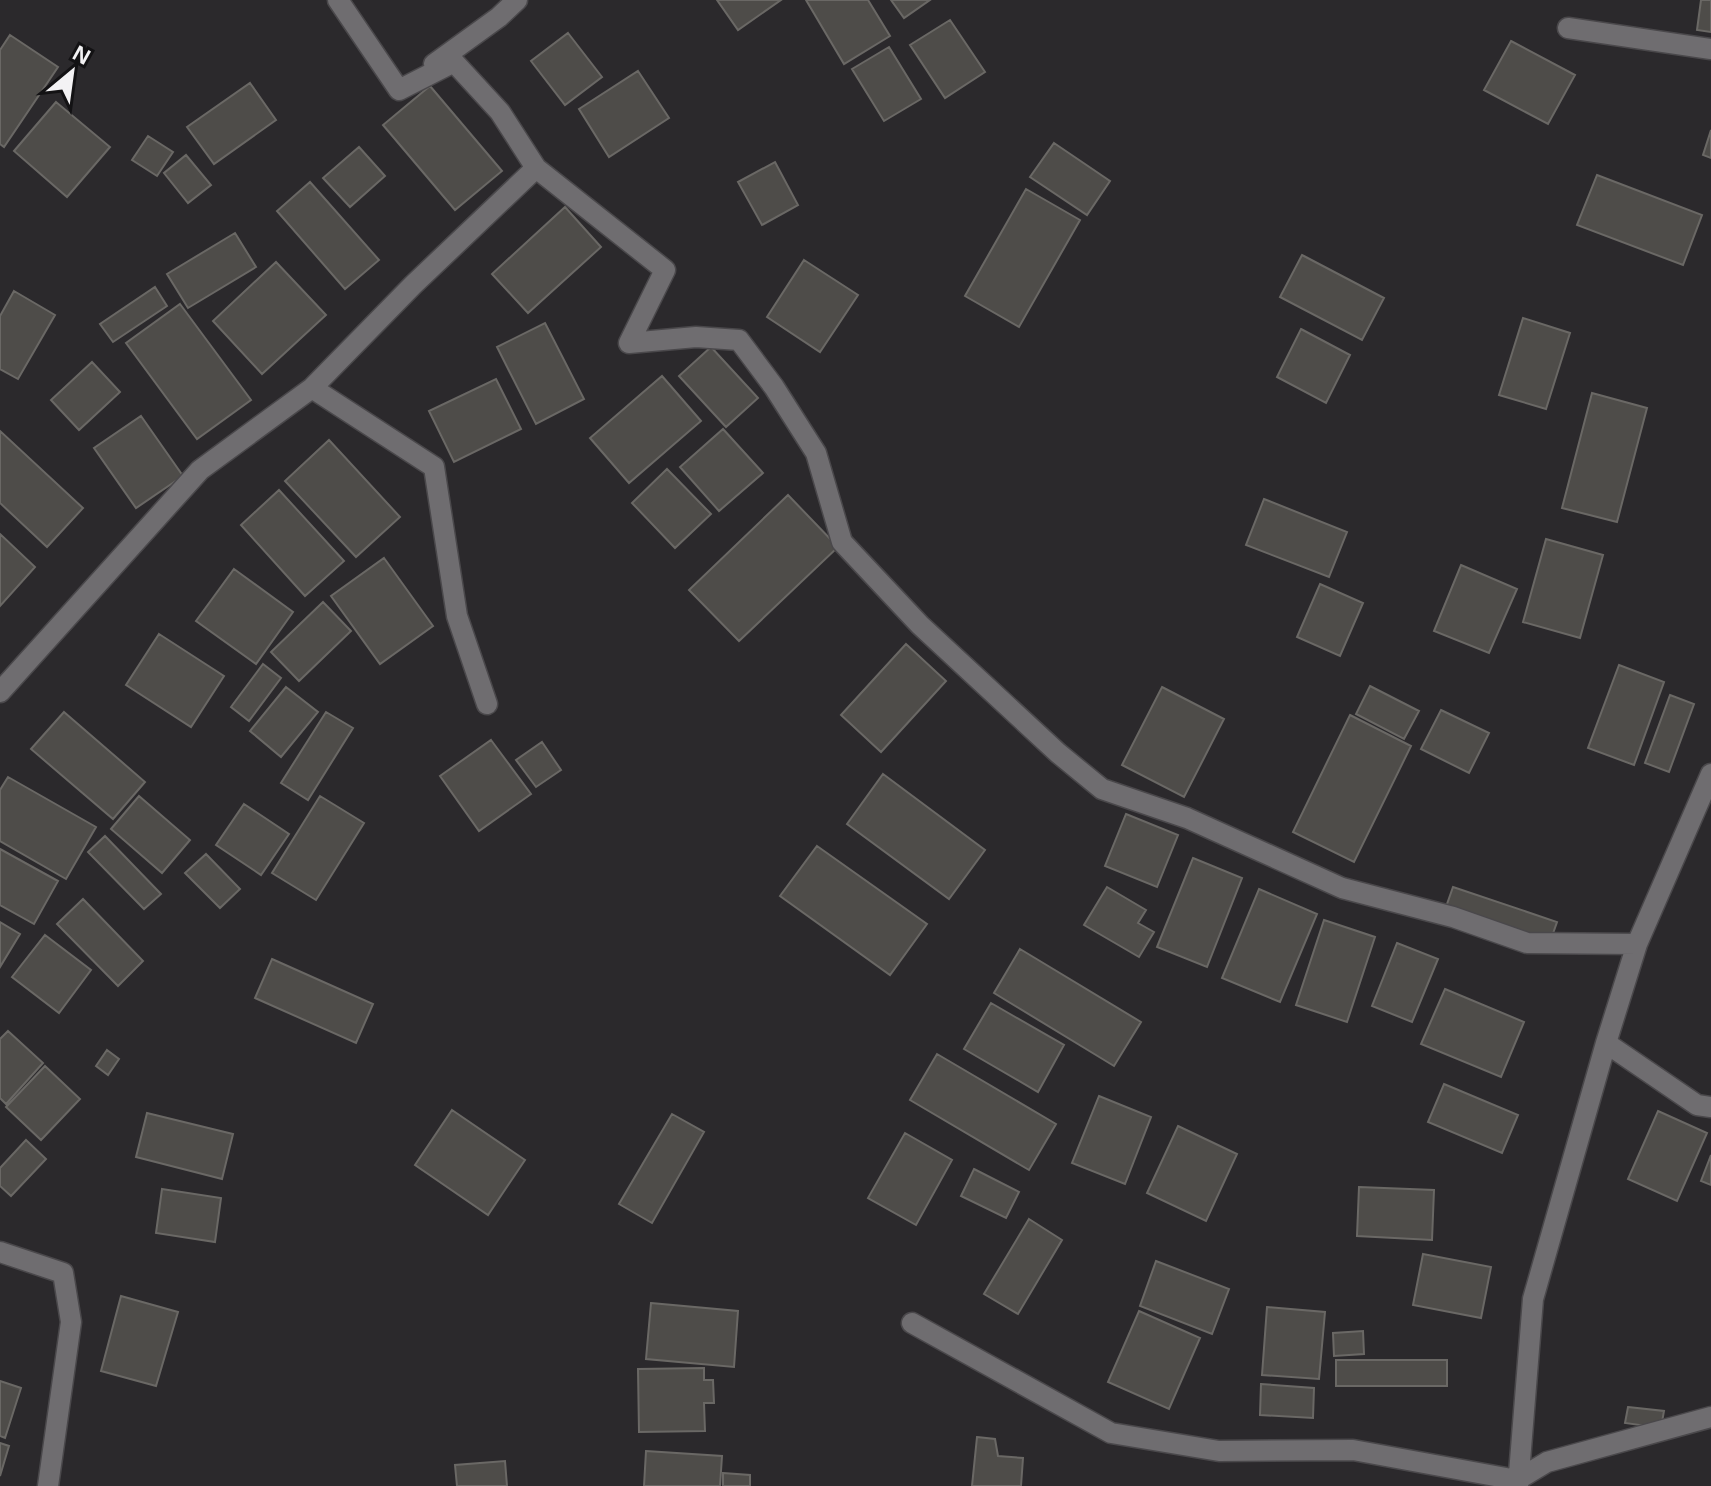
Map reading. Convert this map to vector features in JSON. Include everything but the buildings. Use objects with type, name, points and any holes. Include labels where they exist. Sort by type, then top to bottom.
[{"type":"street","points":[[338,0],[399,90]]},
{"type":"street","points":[[399,90],[499,17],[517,0]]},
{"type":"street","points":[[1568,28],[1711,49]]},
{"type":"street","points":[[399,90],[454,62],[500,112],[536,168],[665,270],[629,343],[696,337],[739,340],[774,387],[816,453],[842,542],[920,625],[1058,753],[1102,789],[1187,818],[1342,888],[1453,917],[1527,943],[1637,944]]},
{"type":"street","points":[[0,692],[200,470],[312,388],[413,285],[536,168]]},
{"type":"street","points":[[312,388],[434,467],[457,616],[487,704]]},
{"type":"street","points":[[1517,1483],[1533,1299],[1637,944],[1711,774]]},
{"type":"street","points":[[1606,1043],[1697,1105],[1711,1107]]},
{"type":"street","points":[[0,1252],[63,1273],[71,1322],[48,1486]]},
{"type":"street","points":[[912,1323],[1111,1433],[1219,1451],[1353,1450],[1517,1483],[1547,1462],[1711,1417]]}]
